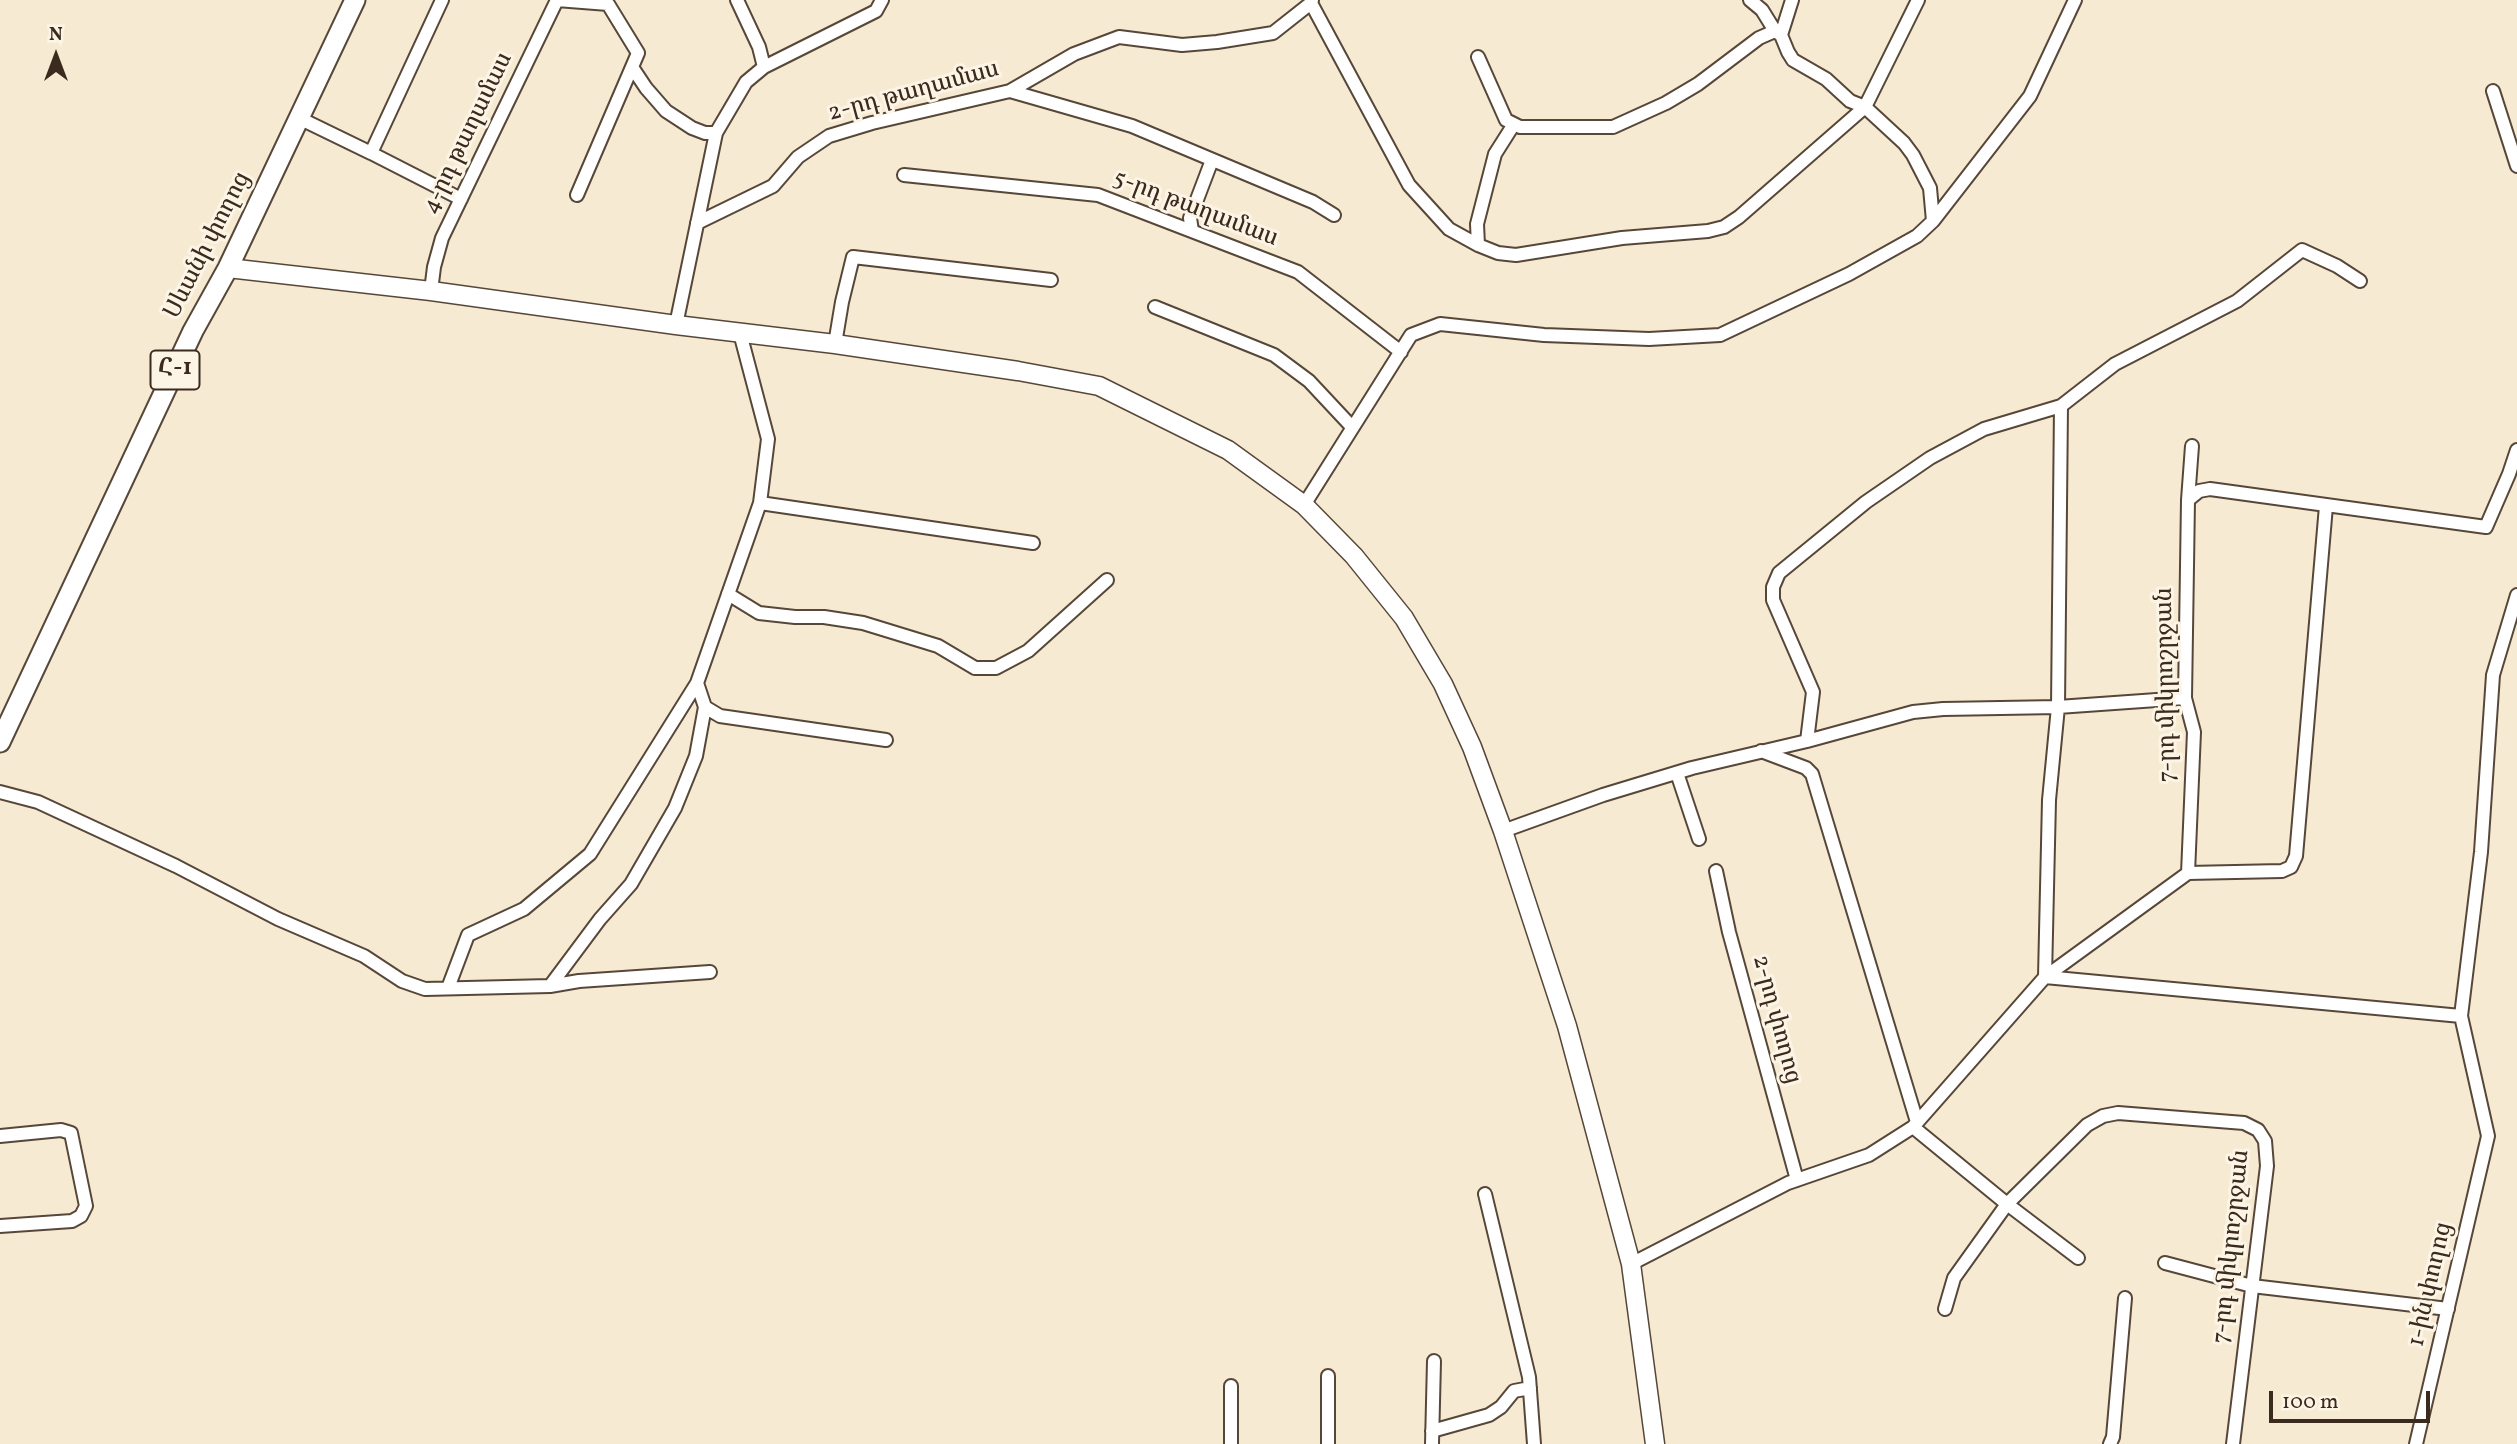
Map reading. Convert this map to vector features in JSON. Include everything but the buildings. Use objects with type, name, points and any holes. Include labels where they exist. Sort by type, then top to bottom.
[{"type":"main road","name":"Սևանի փողոց","points":[[0,742],[193,331],[228,268],[355,0]]},
{"type":"main road","points":[[228,268],[431,291],[835,344],[1099,386],[1228,450],[1304,505],[1354,556],[1404,618],[1443,684],[1472,747],[1503,831],[1567,1026],[1632,1264],[1655,1444]]},
{"type":"street","points":[[371,153],[442,0]]},
{"type":"street","points":[[557,0],[607,2],[638,54],[577,195]]},
{"type":"street","name":"4-րդ թաղամաս","points":[[431,291],[442,238],[557,0]]},
{"type":"street","points":[[737,0],[759,47],[764,67]]},
{"type":"street","points":[[676,325],[716,133],[746,82],[764,67],[876,11],[882,0]]},
{"type":"street","points":[[1750,0],[1762,10],[1793,60],[1826,79],[1850,100],[1865,107],[1890,128],[1913,155],[1930,188],[1933,220]]},
{"type":"street","points":[[1778,33],[1792,0]]},
{"type":"street","points":[[1312,1],[1409,185],[1449,229],[1478,245],[1498,253],[1516,256],[1622,238],[1708,232],[1724,227],[1739,217],[1865,107],[1918,0]]},
{"type":"street","points":[[1304,505],[1411,335],[1440,324],[1544,335],[1649,339],[1720,335],[1849,274],[1917,236],[1933,220],[2030,96],[2075,0]]},
{"type":"street","name":"2-րդ թաղամաս","points":[[697,223],[773,186],[798,157],[829,136],[872,122],[1010,91],[1074,54],[1118,37],[1182,45],[1273,33],[1312,1]]},
{"type":"street","points":[[1478,57],[1506,120],[1520,127],[1613,127],[1688,90],[1759,38],[1778,33]]},
{"type":"street","points":[[632,67],[666,111],[692,128],[705,133],[716,133]]},
{"type":"street","points":[[1010,91],[1132,126],[1313,202],[1334,215]]},
{"type":"street","points":[[2493,91],[2517,166]]},
{"type":"street","points":[[299,118],[460,199]]},
{"type":"street","points":[[1478,245],[1477,224],[1495,154],[1514,124]]},
{"type":"street","points":[[1192,231],[1190,218],[1212,160]]},
{"type":"street","name":"5-րդ թաղամաս","points":[[904,175],[1098,195],[1298,272],[1401,352]]},
{"type":"street","points":[[1807,741],[1814,692],[1773,600],[1773,586],[1779,573],[1867,502],[1930,458],[1984,429],[2061,406],[2115,364],[2237,301],[2302,250],[2337,266],[2360,281]]},
{"type":"street","points":[[835,344],[853,257],[1051,280]]},
{"type":"street","points":[[1155,307],[1274,355],[1309,381],[1352,427]]},
{"type":"street","points":[[448,988],[468,935],[524,909],[590,854],[697,683],[760,503],[768,439],[740,333]]},
{"type":"street","points":[[2045,977],[2049,800],[2058,707],[2061,406]]},
{"type":"street","name":"7-րդ միկրոշրջան","points":[[2188,873],[2194,732],[2185,698],[2188,500],[2192,446]]},
{"type":"street","points":[[2188,500],[2199,491],[2210,489],[2486,527],[2517,450]]},
{"type":"street","points":[[760,503],[1033,543]]},
{"type":"street","points":[[1632,1264],[1797,1180],[1868,1155],[1915,1124],[2045,977],[2188,873],[2281,871],[2291,867],[2296,856],[2326,506]]},
{"type":"street","points":[[728,594],[759,613],[824,617],[863,623],[938,646],[975,668],[996,667],[1028,651],[1107,580]]},
{"type":"street","points":[[2045,977],[2461,1016],[2481,852],[2493,675],[2517,594]]},
{"type":"street","points":[[550,986],[600,919],[631,884],[675,808],[696,756],[705,707],[697,683]]},
{"type":"street","points":[[1503,831],[1603,795],[1678,772],[1913,712],[2058,707],[2185,698]]},
{"type":"street","points":[[705,707],[720,716],[886,740]]},
{"type":"street","points":[[1759,750],[1806,768],[1812,774],[1915,1124],[2007,1204],[2078,1258]]},
{"type":"street","points":[[1678,772],[1699,839]]},
{"type":"street","points":[[0,792],[38,802],[163,860],[278,919],[364,956],[402,981],[425,989],[550,986],[579,981],[710,972]]},
{"type":"street","name":"2-րդ փողոց","points":[[1716,872],[1729,932],[1797,1180]]},
{"type":"street","name":"1-ին փողոց","points":[[2416,1444],[2488,1136],[2461,1016]]},
{"type":"street","name":"7-րդ միկրոշրջան","points":[[1945,1309],[1954,1278],[2007,1204],[2087,1125],[2103,1116],[2118,1113],[2244,1123],[2258,1130],[2265,1141],[2267,1166],[2233,1444]]},
{"type":"street","points":[[0,1136],[61,1130],[71,1133],[86,1206],[81,1216],[72,1221],[0,1226]]},
{"type":"street","points":[[1485,1194],[1530,1377],[1534,1444]]},
{"type":"street","points":[[2165,1264],[2252,1286],[2448,1309]]},
{"type":"street","points":[[2110,1444],[2113,1437],[2124,1298]]},
{"type":"street","points":[[1434,1361],[1432,1438],[1489,1415],[1501,1407],[1514,1391],[1530,1388]]},
{"type":"street","points":[[1328,1376],[1328,1444]]},
{"type":"street","points":[[1231,1386],[1231,1444]]}]
